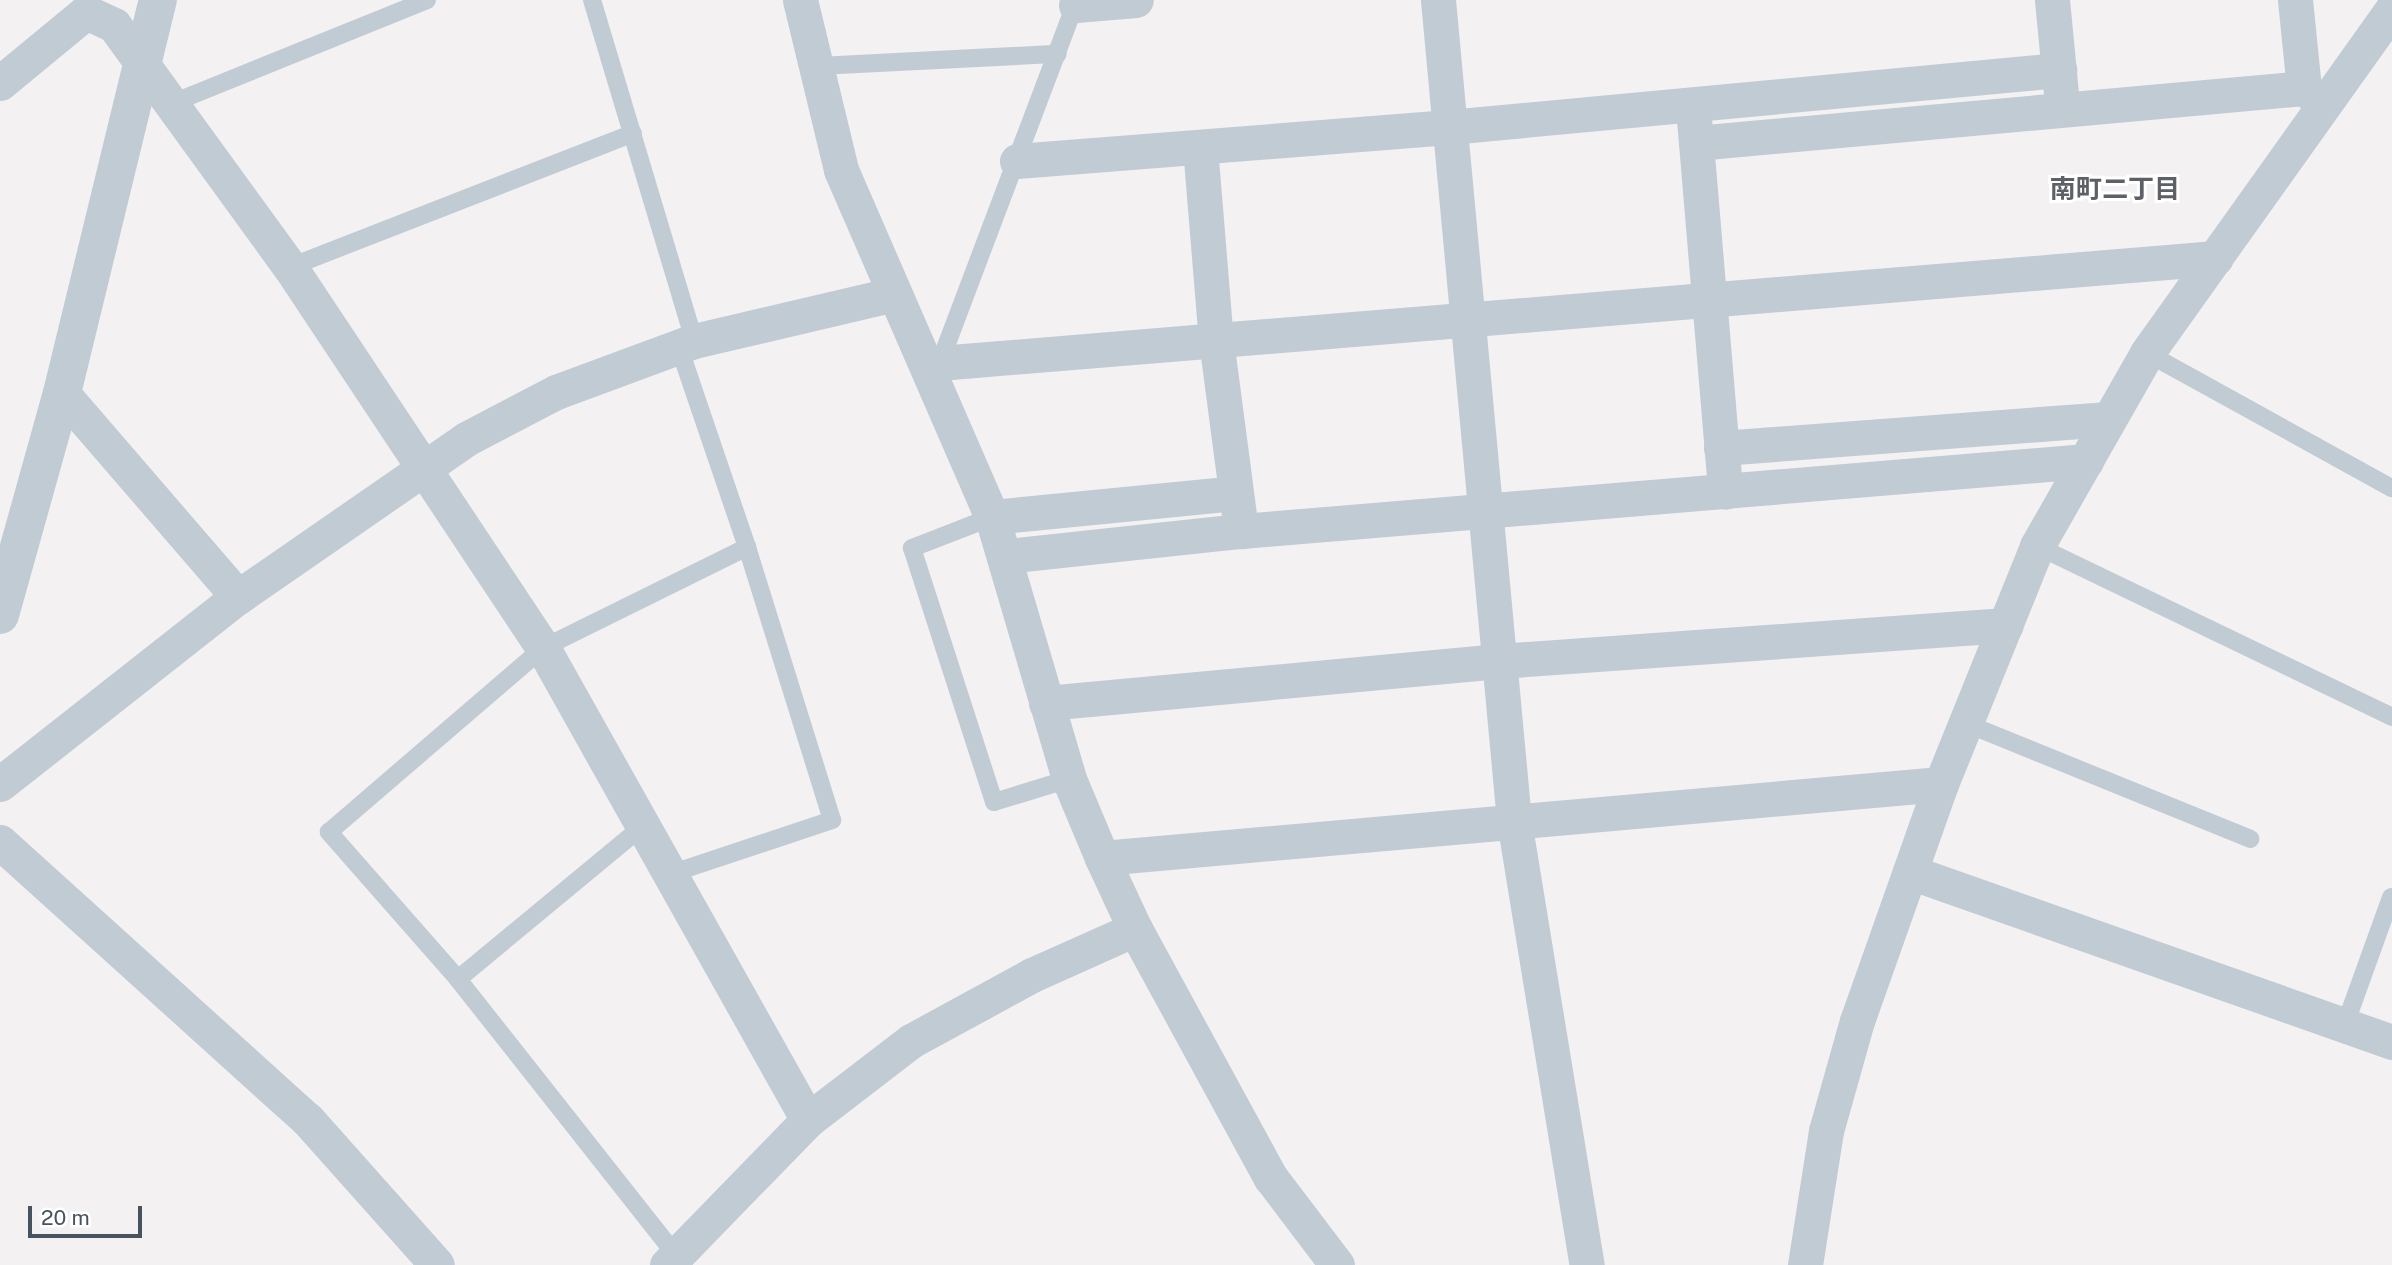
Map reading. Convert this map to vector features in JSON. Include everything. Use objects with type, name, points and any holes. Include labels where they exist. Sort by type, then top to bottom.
[{"type":"street","points":[[0,615],[62,393],[140,61],[158,0]]},
{"type":"street","points":[[800,0],[841,170],[894,295],[933,363],[992,517],[1006,556],[1069,779],[1102,858],[1135,929],[1271,1178],[1337,1265]]},
{"type":"street","points":[[1077,3],[1136,0]]},
{"type":"street","points":[[1438,0],[1514,821],[1587,1265]]},
{"type":"street","points":[[2052,0],[2063,111]]},
{"type":"street","points":[[2295,0],[2314,97]]},
{"type":"street","points":[[1805,1265],[1826,1131],[1857,1021],[1941,784],[2038,546],[2147,353],[2216,258],[2314,97],[2392,9]]},
{"type":"street","points":[[0,83],[86,12],[114,25],[290,267],[543,648],[808,1120]]},
{"type":"street","points":[[1017,161],[1449,127],[2059,70]]},
{"type":"street","points":[[1696,143],[2063,111],[2314,97]]},
{"type":"street","points":[[1693,104],[1725,492]]},
{"type":"street","points":[[1200,147],[1216,340],[1241,531]]},
{"type":"street","points":[[933,363],[2216,258]]},
{"type":"street","points":[[0,784],[238,597],[466,439],[556,392],[687,344],[894,295]]},
{"type":"street","points":[[62,393],[238,597]]},
{"type":"street","points":[[1721,447],[2109,419]]},
{"type":"street","points":[[1006,556],[1241,531],[1486,513],[2086,461]]},
{"type":"street","points":[[992,517],[1235,493]]},
{"type":"street","points":[[1046,703],[1499,661],[2006,625]]},
{"type":"street","points":[[1102,858],[1941,784]]},
{"type":"street","points":[[0,842],[306,1119],[437,1265]]},
{"type":"street","points":[[1910,872],[2392,1042]]},
{"type":"street","points":[[671,1260],[808,1120],[911,1041],[964,1010],[1135,929]]},
{"type":"lane","points":[[170,104],[427,0]]},
{"type":"lane","points":[[592,0],[633,133],[687,344],[832,820],[670,873]]},
{"type":"lane","points":[[933,363],[1017,161],[1077,3]]},
{"type":"lane","points":[[818,66],[1058,54]]},
{"type":"lane","points":[[290,267],[633,133]]},
{"type":"lane","points":[[2147,353],[2390,483]]},
{"type":"lane","points":[[992,517],[912,548],[994,802],[1069,779]]},
{"type":"lane","points":[[2038,546],[2392,717]]},
{"type":"lane","points":[[671,1260],[458,979],[329,832],[543,648],[747,547]]},
{"type":"lane","points":[[1965,723],[2250,839]]},
{"type":"lane","points":[[458,979],[642,827]]},
{"type":"lane","points":[[2345,1026],[2391,897]]},
{"type":"district","name":"南町二丁目","points":[[2115,189]]}]
